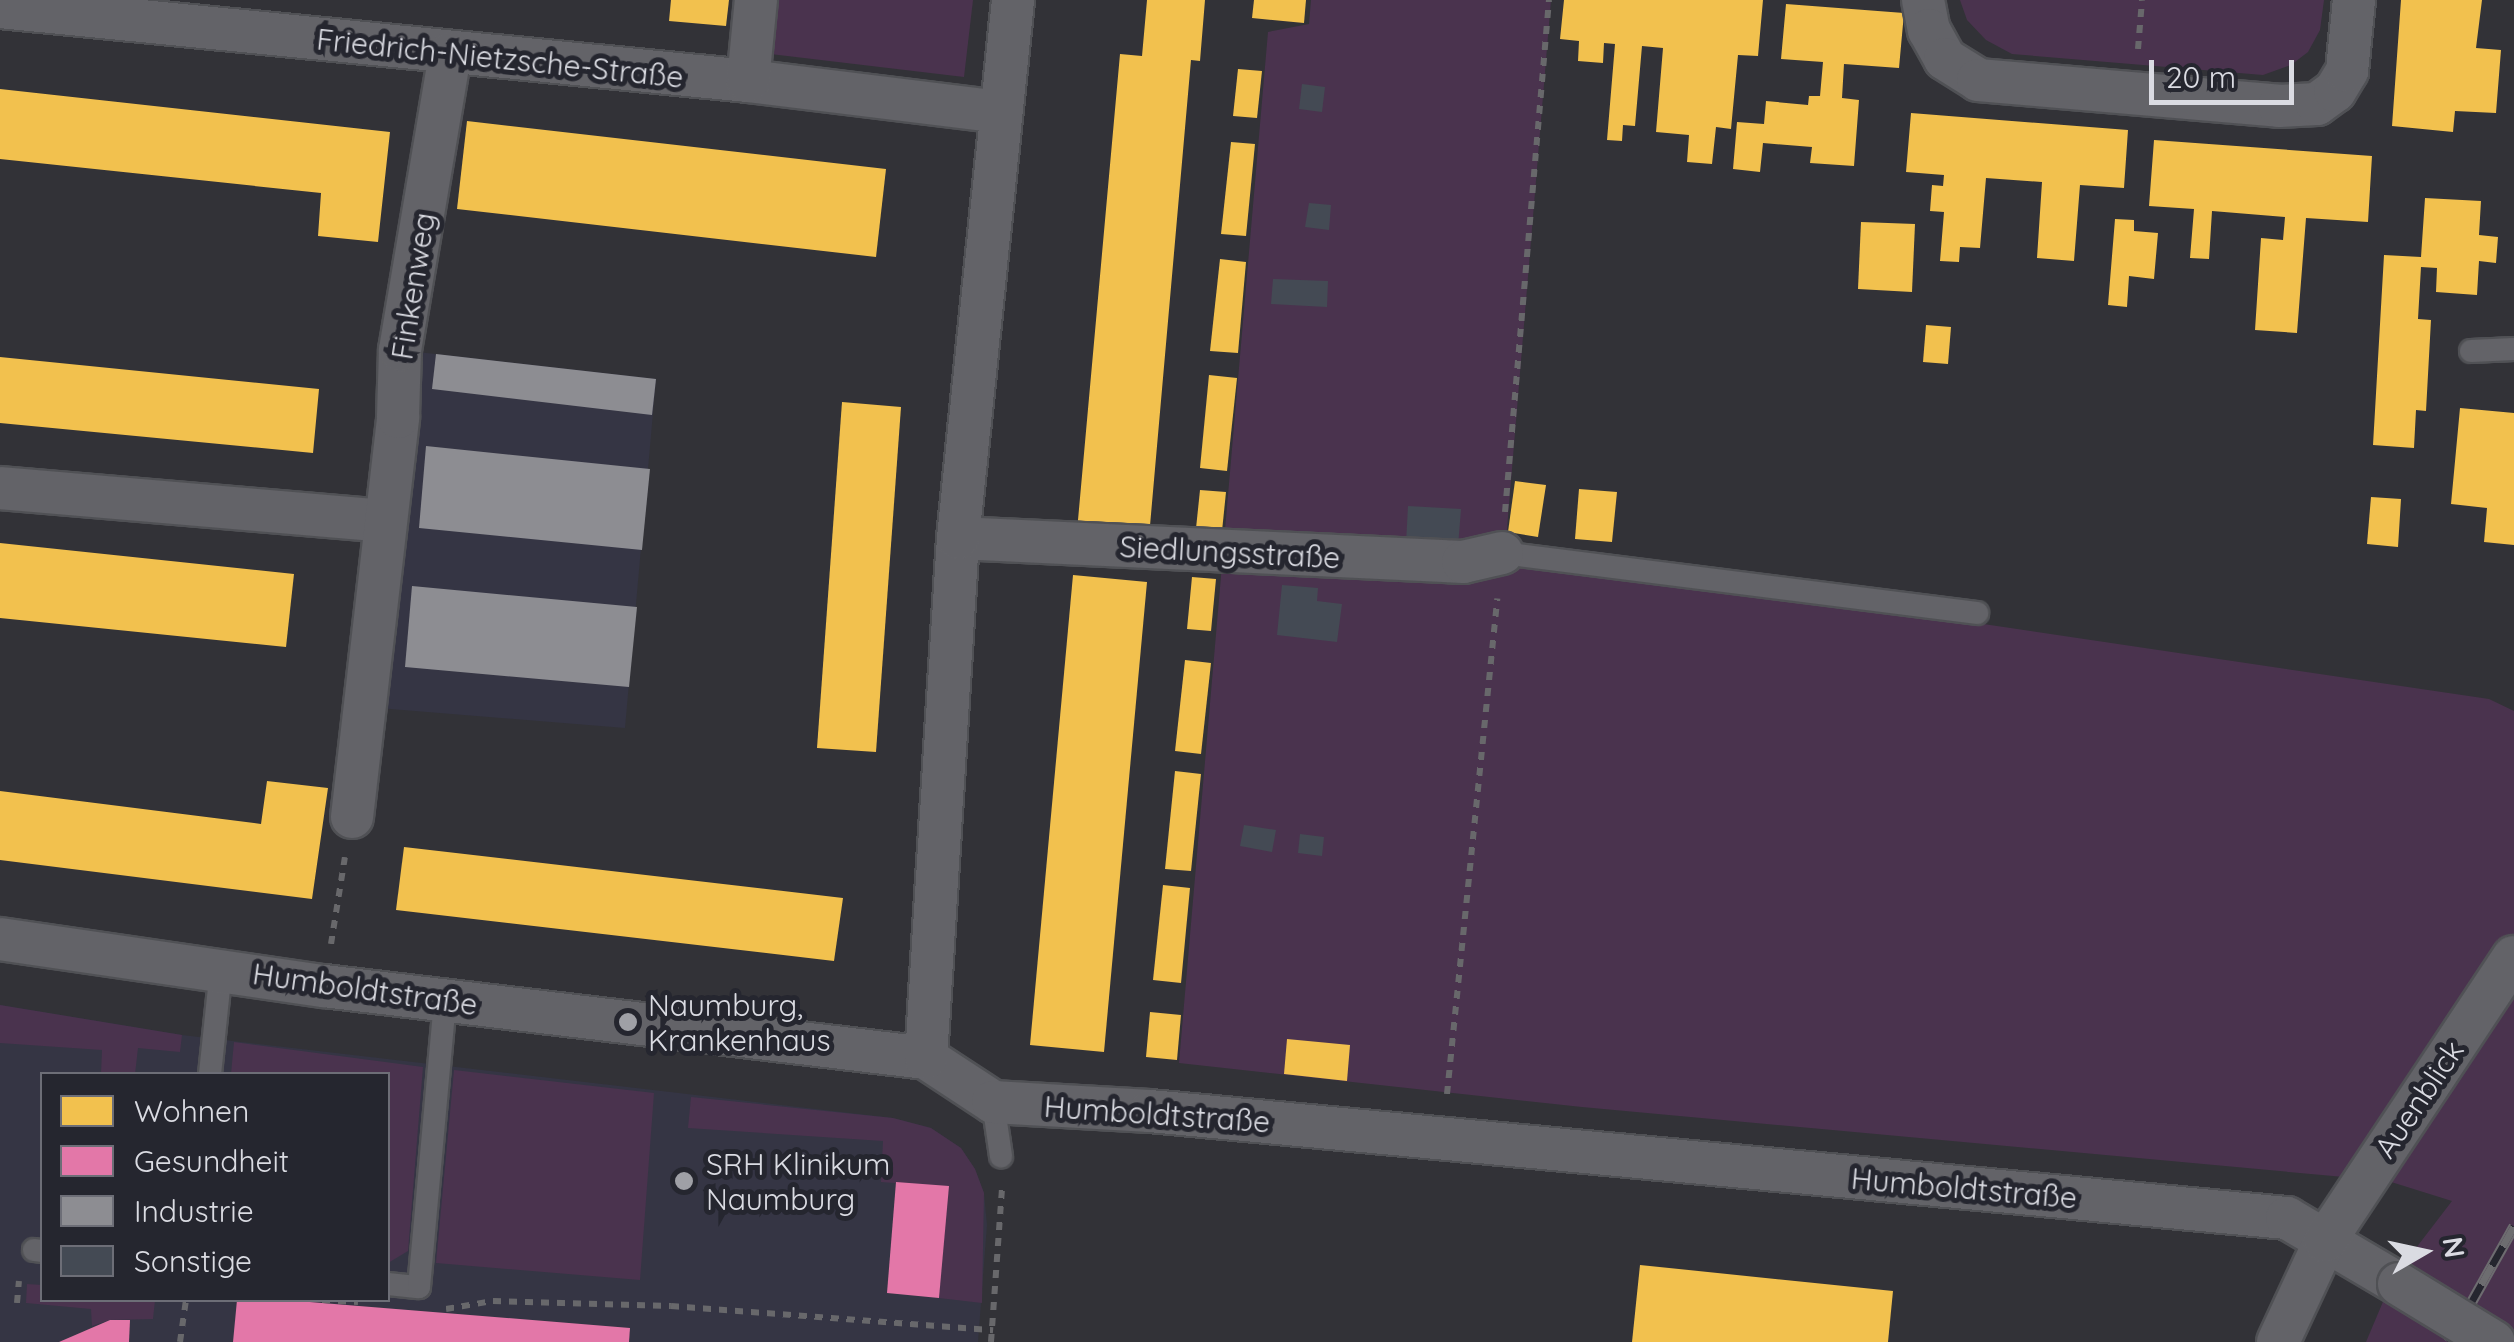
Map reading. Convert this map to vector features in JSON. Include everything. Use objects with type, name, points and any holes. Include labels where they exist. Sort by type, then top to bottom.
[{"type":"street","points":[[748,81],[756,0]]},
{"type":"street","points":[[926,1058],[958,538],[1013,0]]},
{"type":"street","points":[[1923,0],[1929,30],[1946,58],[1978,80],[2279,106],[2316,104],[2335,91],[2348,71],[2354,0]]},
{"type":"street","name":"Friedrich-Nietzsche-Straße","points":[[0,7],[748,81],[1000,112]]},
{"type":"street","name":"Finkenweg","points":[[352,816],[398,417],[400,350],[450,53]]},
{"type":"street","points":[[0,488],[384,521]]},
{"type":"street","name":"Siedlungsstraße","points":[[958,538],[1463,562],[1502,553]]},
{"type":"street","name":"Humboldtstraße","points":[[0,939],[324,986],[926,1058],[994,1102],[1150,1110],[2287,1218],[2325,1241]]},
{"type":"street","name":"Auenblick","points":[[2278,1342],[2325,1241],[2514,957]]},
{"type":"street","points":[[2325,1241],[2494,1342]]},
{"type":"lane","points":[[2470,351],[2514,348]]},
{"type":"lane","points":[[1502,553],[1977,614]]},
{"type":"lane","points":[[210,1072],[221,970]]},
{"type":"lane","points":[[390,1292],[419,1287],[445,1001]]},
{"type":"lane","points":[[994,1102],[1001,1156]]},
{"type":"path","points":[[1442,1140],[1502,553],[1548,0]]},
{"type":"path","points":[[324,986],[352,816]]},
{"type":"path","points":[[992,1342],[1002,1225],[1001,1156]]},
{"type":"path","points":[[428,1308],[494,1301],[992,1330]]},
{"type":"path","points":[[180,1342],[186,1302]]},
{"type":"shaded area","points":[[767,0],[973,0],[964,77],[761,53]]},
{"type":"shaded area","points":[[1311,0],[1551,0],[1505,553],[2489,699],[2514,711],[2514,1342],[2366,1342],[2393,1278],[2452,1201],[2388,1181],[1582,1107],[1179,1063],[1268,32],[1309,24]]},
{"type":"shaded area","points":[[1960,0],[2324,0],[2320,30],[2308,52],[2291,65],[2263,75],[2012,54],[1986,40],[1967,20]]},
{"type":"shaded area","points":[[400,350],[656,379],[625,728],[366,707]]},
{"type":"shaded area","name":"SRH Klinikum Naumburg","points":[[0,1005],[182,1035],[893,1118],[931,1128],[961,1148],[984,1193],[987,1225],[978,1342],[0,1342]]},
{"type":"shaded area","points":[[0,1005],[182,1035],[180,1052],[138,1048],[135,1072],[101,1072],[102,1050],[0,1043]]},
{"type":"shaded area","points":[[234,1042],[423,1067],[408,1251],[390,1262],[390,1072],[231,1072]]},
{"type":"shaded area","points":[[454,1070],[654,1093],[640,1280],[436,1263]]},
{"type":"shaded area","points":[[691,1097],[893,1118],[931,1128],[961,1148],[984,1193],[982,1303],[939,1298],[948,1187],[881,1182],[883,1141],[688,1128]]},
{"type":"shaded area","points":[[27,1284],[40,1285],[40,1302],[155,1302],[153,1319],[110,1320],[92,1326],[91,1309],[26,1303]]},
{"type":"building: Wohnen","points":[[671,0],[729,0],[726,26],[669,21]]},
{"type":"building: Wohnen","points":[[1147,0],[1205,0],[1200,61],[1191,60],[1149,537],[1077,531],[1120,54],[1142,56]]},
{"type":"building: Wohnen","points":[[1254,0],[1306,0],[1304,23],[1252,18]]},
{"type":"building: Wohnen","points":[[1564,0],[1763,0],[1758,56],[1738,55],[1731,129],[1716,127],[1712,164],[1687,162],[1689,135],[1656,132],[1663,48],[1642,46],[1635,126],[1623,125],[1622,141],[1607,140],[1615,44],[1604,43],[1603,63],[1578,61],[1579,41],[1560,39]]},
{"type":"building: Wohnen","points":[[2401,0],[2482,0],[2476,48],[2501,50],[2496,113],[2455,111],[2453,132],[2392,126]]},
{"type":"building: Wohnen","points":[[1786,4],[1904,13],[1899,68],[1844,64],[1842,98],[1859,100],[1854,166],[1810,163],[1812,147],[1763,143],[1760,172],[1733,169],[1737,122],[1764,124],[1766,101],[1808,105],[1809,96],[1820,96],[1823,62],[1781,59]]},
{"type":"building: Wohnen","points":[[1238,69],[1262,71],[1257,118],[1233,116]]},
{"type":"building: Wohnen","points":[[0,89],[390,132],[378,242],[318,236],[321,193],[0,159]]},
{"type":"building: Wohnen","points":[[1911,113],[2128,130],[2124,188],[2080,185],[2074,261],[2037,258],[2042,182],[1986,178],[1980,248],[1960,247],[1959,262],[1940,261],[1944,212],[1930,211],[1932,185],[1943,186],[1944,175],[1906,172]]},
{"type":"building: Wohnen","points":[[467,121],[886,169],[876,257],[457,209]]},
{"type":"building: Wohnen","points":[[2154,140],[2372,156],[2368,222],[2306,218],[2297,333],[2255,330],[2261,238],[2283,240],[2285,217],[2212,211],[2209,259],[2190,258],[2194,209],[2149,206]]},
{"type":"building: Wohnen","points":[[1231,142],[1255,144],[1246,236],[1221,234]]},
{"type":"building: Wohnen","points":[[2425,198],[2481,201],[2479,235],[2498,237],[2496,263],[2479,261],[2477,295],[2436,292],[2437,268],[2421,267],[2418,319],[2431,320],[2426,411],[2416,410],[2414,448],[2373,445],[2384,255],[2421,257]]},
{"type":"building: Wohnen","points":[[2115,219],[2134,220],[2134,231],[2158,233],[2154,279],[2129,276],[2127,307],[2108,305]]},
{"type":"building: Wohnen","points":[[1861,222],[1915,224],[1912,292],[1858,289]]},
{"type":"building: Wohnen","points":[[1220,259],[1246,262],[1238,353],[1210,351]]},
{"type":"building: Wohnen","points":[[1926,325],[1951,327],[1948,364],[1923,362]]},
{"type":"building: Wohnen","points":[[0,357],[319,389],[313,453],[0,423]]},
{"type":"building: Wohnen","points":[[1209,375],[1237,378],[1227,471],[1200,468]]},
{"type":"building: Wohnen","points":[[842,402],[901,407],[876,752],[817,748]]},
{"type":"building: Wohnen","points":[[2460,408],[2514,413],[2514,545],[2484,542],[2487,508],[2451,504]]},
{"type":"building: Wohnen","points":[[1515,481],[1546,485],[1538,537],[1508,532]]},
{"type":"building: Wohnen","points":[[1579,489],[1617,492],[1612,542],[1575,539]]},
{"type":"building: Wohnen","points":[[1200,490],[1226,492],[1221,541],[1195,538]]},
{"type":"building: Wohnen","points":[[2371,497],[2401,499],[2398,547],[2367,544]]},
{"type":"building: Wohnen","points":[[0,543],[294,574],[286,647],[0,618]]},
{"type":"building: Wohnen","points":[[1073,575],[1147,582],[1104,1052],[1030,1045]]},
{"type":"building: Wohnen","points":[[1192,577],[1216,579],[1211,631],[1187,629]]},
{"type":"building: Wohnen","points":[[1185,660],[1211,663],[1201,754],[1175,751]]},
{"type":"building: Wohnen","points":[[1175,771],[1201,774],[1191,871],[1165,869]]},
{"type":"building: Wohnen","points":[[267,781],[328,788],[312,899],[0,860],[0,791],[261,824]]},
{"type":"building: Wohnen","points":[[404,847],[843,898],[834,961],[396,910]]},
{"type":"building: Wohnen","points":[[1163,885],[1190,888],[1181,983],[1153,980]]},
{"type":"building: Wohnen","points":[[1150,1012],[1181,1015],[1177,1060],[1146,1057]]},
{"type":"building: Wohnen","points":[[1287,1039],[1350,1045],[1347,1081],[1284,1074]]},
{"type":"building: Wohnen","points":[[1640,1265],[1893,1291],[1888,1342],[1632,1342]]},
{"type":"building: Gesundheit","points":[[896,1182],[949,1186],[939,1298],[887,1293]]},
{"type":"building: Gesundheit","points":[[237,1302],[310,1302],[630,1328],[629,1342],[233,1342]]},
{"type":"building: Gesundheit","points":[[110,1320],[130,1320],[129,1342],[59,1342]]},
{"type":"building: Industrie","points":[[436,354],[656,379],[652,415],[432,389]]},
{"type":"building: Industrie","points":[[426,446],[650,469],[642,550],[419,528]]},
{"type":"building: Industrie","points":[[412,586],[637,607],[629,687],[405,667]]},
{"type":"building: Sonstige","points":[[1302,84],[1325,87],[1322,112],[1299,109]]},
{"type":"building: Sonstige","points":[[1309,203],[1331,205],[1329,230],[1305,227]]},
{"type":"building: Sonstige","points":[[1273,279],[1328,281],[1327,307],[1271,304]]},
{"type":"building: Sonstige","points":[[1408,506],[1461,509],[1458,547],[1406,544]]},
{"type":"building: Sonstige","points":[[1282,585],[1318,588],[1317,601],[1342,604],[1337,642],[1277,635]]},
{"type":"building: Sonstige","points":[[1244,825],[1276,830],[1272,852],[1240,846]]},
{"type":"building: Sonstige","points":[[1300,834],[1324,837],[1322,856],[1298,853]]},
{"type":"railway","points":[[2449,1342],[2514,1226]]},
{"type":"place","name":"Naumburg, Krankenhaus","points":[[628,1022]]},
{"type":"place","name":"SRH Klinikum Naumburg","points":[[684,1181]]}]
